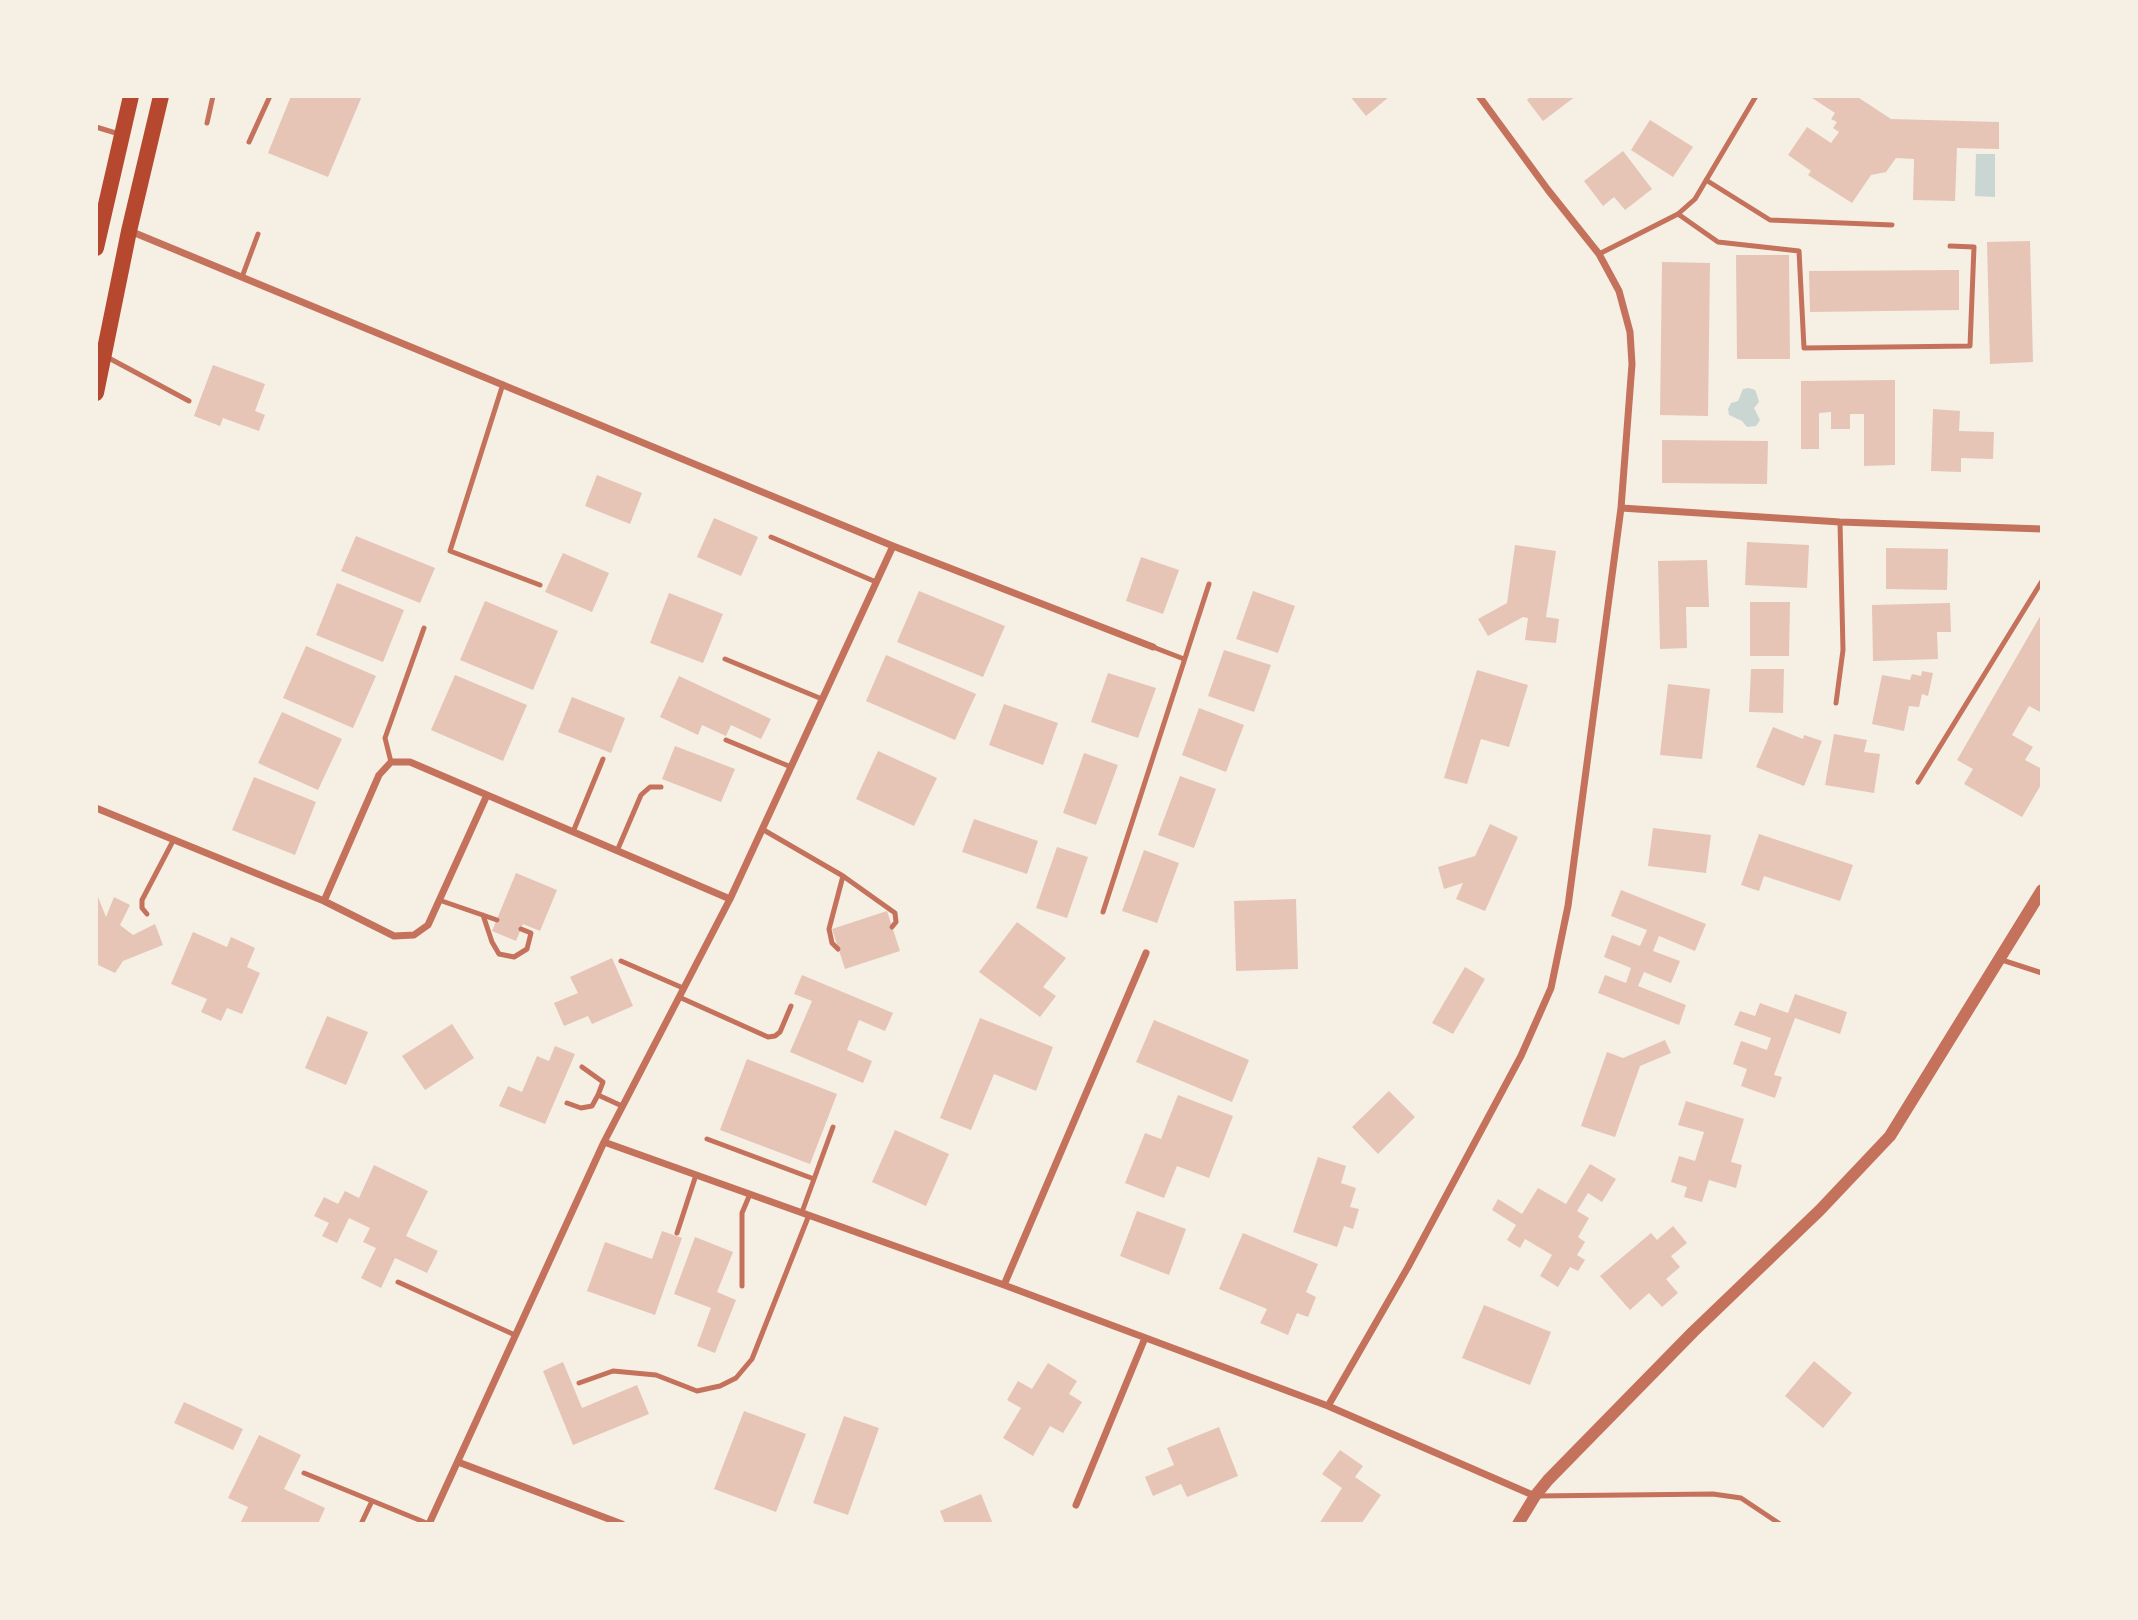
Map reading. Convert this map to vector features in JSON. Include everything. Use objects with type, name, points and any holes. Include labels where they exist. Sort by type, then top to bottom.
[{"type":"main road","points":[[96,248],[131,96]]},
{"type":"main road","points":[[96,393],[129,231],[161,96]]},
{"type":"street","points":[[1328,1406],[1408,1267],[1521,1056],[1551,988],[1568,906],[1622,508],[1632,364],[1630,332],[1619,291],[1599,254],[1479,96]]},
{"type":"street","points":[[129,231],[893,546],[1153,647]]},
{"type":"street","points":[[1622,508],[1840,522],[2042,529]]},
{"type":"street","points":[[429,1524],[604,1142],[730,899],[893,546]]},
{"type":"street","points":[[324,901],[379,775],[391,762],[410,762],[730,899]]},
{"type":"street","points":[[96,808],[324,901],[394,936],[414,935],[428,925],[487,795]]},
{"type":"street","points":[[1518,1524],[1535,1496],[1693,1332],[1820,1210],[1890,1136],[2042,890]]},
{"type":"street","points":[[1004,1285],[1146,953]]},
{"type":"street","points":[[604,1142],[1004,1285],[1328,1406],[1535,1496]]},
{"type":"street","points":[[1076,1505],[1146,1338]]},
{"type":"street","points":[[458,1462],[622,1524]]},
{"type":"lane","points":[[207,123],[213,96]]},
{"type":"lane","points":[[249,142],[270,96]]},
{"type":"lane","points":[[1599,254],[1678,214],[1695,199],[1756,96]]},
{"type":"lane","points":[[96,127],[121,135]]},
{"type":"lane","points":[[1706,180],[1770,220],[1892,225]]},
{"type":"lane","points":[[1678,214],[1718,242],[1799,251],[1804,348],[1970,346],[1974,247],[1950,246]]},
{"type":"lane","points":[[242,277],[258,234]]},
{"type":"lane","points":[[105,356],[189,401]]},
{"type":"lane","points":[[503,384],[450,551],[540,585]]},
{"type":"lane","points":[[1836,703],[1843,650],[1840,522]]},
{"type":"lane","points":[[771,537],[876,582]]},
{"type":"lane","points":[[1919,782],[2042,580]]},
{"type":"lane","points":[[1103,912],[1209,584]]},
{"type":"lane","points":[[391,762],[385,738],[424,628]]},
{"type":"lane","points":[[1153,647],[1184,659]]},
{"type":"lane","points":[[725,659],[822,699]]},
{"type":"lane","points":[[726,740],[790,767]]},
{"type":"lane","points":[[573,832],[603,759]]},
{"type":"lane","points":[[617,851],[641,795],[650,787],[661,787]]},
{"type":"lane","points":[[762,829],[844,876],[895,913],[896,922],[892,927]]},
{"type":"lane","points":[[147,914],[142,908],[142,900],[174,839]]},
{"type":"lane","points":[[838,950],[832,943],[829,929],[844,876]]},
{"type":"lane","points":[[439,900],[497,920]]},
{"type":"lane","points":[[484,915],[492,942],[499,954],[514,957],[527,949],[531,933],[521,929]]},
{"type":"lane","points":[[1999,959],[2042,973]]},
{"type":"lane","points":[[621,961],[683,988]]},
{"type":"lane","points":[[679,997],[768,1037],[780,1032],[791,1006]]},
{"type":"lane","points":[[567,1103],[581,1108],[592,1105],[598,1095],[603,1082],[582,1067]]},
{"type":"lane","points":[[598,1095],[622,1106]]},
{"type":"lane","points":[[579,1383],[612,1371],[656,1375],[697,1391],[720,1386],[736,1378],[752,1359],[805,1214],[833,1126]]},
{"type":"lane","points":[[707,1139],[814,1179]]},
{"type":"lane","points":[[677,1233],[696,1175]]},
{"type":"lane","points":[[742,1286],[742,1213],[750,1194]]},
{"type":"lane","points":[[398,1282],[515,1335]]},
{"type":"lane","points":[[304,1473],[429,1524]]},
{"type":"lane","points":[[1535,1496],[1713,1494],[1741,1498],[1780,1524]]},
{"type":"lane","points":[[361,1524],[372,1501]]},
{"type":"shaded area","points":[[1976,154],[1995,154],[1995,197],[1975,196]]},
{"type":"shaded area","points":[[1743,389],[1755,390],[1757,395],[1759,402],[1754,408],[1760,420],[1756,426],[1747,427],[1742,421],[1729,415],[1728,409],[1731,403],[1738,401]]},
{"type":"building","points":[[291,96],[362,96],[328,177],[268,153]]},
{"type":"building","points":[[1350,96],[1390,96],[1366,116]]},
{"type":"building","points":[[1531,96],[1576,96],[1543,121],[1527,100]]},
{"type":"building","points":[[1809,96],[1856,96],[1891,119],[1999,122],[1999,149],[1957,148],[1955,201],[1913,200],[1914,159],[1896,158],[1886,172],[1871,175],[1852,203],[1808,175],[1811,171],[1788,155],[1807,127],[1831,143],[1839,132],[1833,128],[1837,122],[1831,119],[1835,113]]},
{"type":"building","points":[[1650,120],[1693,147],[1673,177],[1631,150]]},
{"type":"building","points":[[1623,151],[1652,189],[1625,210],[1614,197],[1603,206],[1584,181]]},
{"type":"building","points":[[2030,241],[2033,362],[1990,364],[1987,242]]},
{"type":"building","points":[[1736,255],[1789,255],[1790,359],[1737,359]]},
{"type":"building","points":[[1662,262],[1710,263],[1708,416],[1660,415]]},
{"type":"building","points":[[1959,270],[1959,310],[1810,312],[1809,271]]},
{"type":"building","points":[[213,365],[265,384],[255,411],[265,415],[259,431],[223,418],[220,426],[194,416]]},
{"type":"building","points":[[1895,380],[1895,465],[1864,466],[1864,414],[1850,414],[1850,429],[1831,429],[1831,412],[1819,413],[1819,449],[1801,449],[1801,381]]},
{"type":"building","points":[[1933,409],[1960,411],[1959,431],[1994,432],[1993,459],[1961,458],[1961,472],[1931,471]]},
{"type":"building","points":[[1662,440],[1768,441],[1767,484],[1662,483]]},
{"type":"building","points":[[597,475],[642,493],[630,524],[585,506]]},
{"type":"building","points":[[714,518],[758,537],[741,576],[697,557]]},
{"type":"building","points":[[356,536],[435,568],[420,603],[341,571]]},
{"type":"building","points":[[1747,542],[1809,545],[1807,588],[1745,585]]},
{"type":"building","points":[[1515,545],[1556,551],[1546,617],[1559,619],[1556,643],[1525,640],[1528,618],[1523,617],[1488,636],[1478,619],[1507,603]]},
{"type":"building","points":[[1886,548],[1948,549],[1947,590],[1886,589]]},
{"type":"building","points":[[563,553],[609,573],[592,612],[545,592]]},
{"type":"building","points":[[1141,557],[1179,570],[1163,614],[1126,601]]},
{"type":"building","points":[[1707,560],[1709,607],[1686,607],[1687,648],[1660,649],[1658,561]]},
{"type":"building","points":[[337,583],[404,610],[383,662],[316,635]]},
{"type":"building","points":[[919,591],[1005,626],[983,677],[897,642]]},
{"type":"building","points":[[1253,591],[1295,606],[1278,653],[1236,639]]},
{"type":"building","points":[[669,593],[723,614],[703,663],[650,643]]},
{"type":"building","points":[[485,601],[558,631],[533,690],[460,660]]},
{"type":"building","points":[[1750,602],[1790,602],[1789,656],[1750,656]]},
{"type":"building","points":[[1950,603],[1951,632],[1937,632],[1938,659],[1873,661],[1872,605]]},
{"type":"building","points":[[2042,613],[2042,713],[2029,706],[2012,735],[2033,747],[2025,760],[2042,769],[2042,783],[2022,817],[1964,784],[1973,769],[1957,760]]},
{"type":"building","points":[[306,646],[376,676],[353,728],[283,698]]},
{"type":"building","points":[[1224,650],[1271,665],[1254,712],[1208,696]]},
{"type":"building","points":[[886,655],[976,694],[955,740],[866,701]]},
{"type":"building","points":[[1751,669],[1784,669],[1783,713],[1749,712]]},
{"type":"building","points":[[1477,670],[1528,685],[1509,747],[1481,739],[1467,784],[1444,778]]},
{"type":"building","points":[[1922,671],[1933,673],[1928,696],[1922,694],[1919,707],[1909,706],[1904,731],[1872,724],[1882,675],[1910,680],[1912,674],[1921,676]]},
{"type":"building","points":[[1108,673],[1156,688],[1138,738],[1091,722]]},
{"type":"building","points":[[455,675],[527,705],[503,761],[431,730]]},
{"type":"building","points":[[679,676],[771,719],[761,739],[731,725],[726,736],[702,725],[698,735],[660,717]]},
{"type":"building","points":[[1668,684],[1710,689],[1702,759],[1660,755]]},
{"type":"building","points":[[572,697],[625,718],[611,753],[558,732]]},
{"type":"building","points":[[1004,704],[1058,723],[1043,765],[989,745]]},
{"type":"building","points":[[1199,708],[1244,725],[1226,772],[1182,755]]},
{"type":"building","points":[[282,712],[342,739],[318,790],[258,763]]},
{"type":"building","points":[[1773,727],[1803,739],[1804,735],[1822,741],[1804,786],[1756,767]]},
{"type":"building","points":[[1834,734],[1867,740],[1864,752],[1880,754],[1874,793],[1825,785]]},
{"type":"building","points":[[675,746],[735,769],[721,802],[662,779]]},
{"type":"building","points":[[878,751],[937,778],[914,826],[856,799]]},
{"type":"building","points":[[1084,753],[1118,765],[1096,825],[1063,813]]},
{"type":"building","points":[[1180,776],[1216,789],[1194,848],[1158,835]]},
{"type":"building","points":[[254,777],[316,802],[295,855],[232,830]]},
{"type":"building","points":[[974,819],[1038,841],[1027,874],[962,852]]},
{"type":"building","points":[[1490,824],[1518,837],[1485,911],[1456,899],[1463,883],[1444,889],[1438,867],[1475,856]]},
{"type":"building","points":[[1653,828],[1711,835],[1706,873],[1648,866]]},
{"type":"building","points":[[1759,834],[1853,865],[1840,901],[1764,876],[1759,891],[1741,885]]},
{"type":"building","points":[[1057,847],[1088,857],[1067,918],[1036,908]]},
{"type":"building","points":[[1144,850],[1179,863],[1157,923],[1122,911]]},
{"type":"building","points":[[516,873],[557,890],[540,931],[523,924],[516,941],[492,931]]},
{"type":"building","points":[[1621,890],[1706,924],[1695,951],[1659,936],[1653,951],[1680,961],[1671,983],[1644,972],[1638,986],[1686,1005],[1679,1025],[1598,993],[1605,975],[1626,983],[1631,968],[1604,957],[1612,935],[1640,946],[1647,930],[1611,916]]},
{"type":"building","points":[[96,892],[106,917],[114,897],[130,905],[120,925],[133,935],[155,924],[163,945],[123,961],[115,973],[96,964]]},
{"type":"building","points":[[1296,899],[1298,969],[1236,971],[1234,901]]},
{"type":"building","points":[[887,911],[900,951],[845,969],[832,929]]},
{"type":"building","points":[[1017,922],[1066,958],[1043,987],[1056,996],[1040,1017],[979,972]]},
{"type":"building","points":[[193,932],[227,947],[231,937],[255,948],[247,967],[260,973],[242,1014],[227,1008],[221,1021],[201,1012],[207,999],[171,984]]},
{"type":"building","points":[[612,958],[633,1006],[592,1024],[588,1016],[564,1026],[554,1003],[578,993],[570,977]]},
{"type":"building","points":[[1465,967],[1485,979],[1453,1034],[1432,1023]]},
{"type":"building","points":[[802,975],[893,1013],[885,1031],[859,1020],[847,1050],[872,1061],[863,1083],[790,1052],[812,1001],[794,994]]},
{"type":"building","points":[[1795,994],[1847,1012],[1840,1034],[1795,1018],[1774,1075],[1782,1077],[1775,1098],[1741,1086],[1747,1069],[1733,1064],[1741,1041],[1767,1050],[1771,1038],[1734,1025],[1740,1011],[1755,1016],[1760,1003],[1788,1013]]},
{"type":"building","points":[[327,1016],[368,1032],[346,1085],[305,1068]]},
{"type":"building","points":[[980,1018],[1053,1047],[1036,1091],[994,1074],[971,1130],[940,1118]]},
{"type":"building","points":[[1154,1020],[1249,1060],[1232,1102],[1136,1062]]},
{"type":"building","points":[[452,1024],[474,1058],[425,1090],[402,1056]]},
{"type":"building","points":[[1665,1040],[1671,1053],[1640,1066],[1615,1137],[1581,1126],[1607,1052],[1623,1058]]},
{"type":"building","points":[[555,1046],[575,1054],[545,1124],[499,1106],[508,1086],[522,1092],[537,1056],[549,1061]]},
{"type":"building","points":[[747,1059],[837,1094],[810,1164],[720,1130]]},
{"type":"building","points":[[1389,1091],[1415,1117],[1378,1154],[1352,1127]]},
{"type":"building","points":[[1178,1095],[1233,1116],[1209,1178],[1177,1166],[1164,1198],[1125,1183],[1145,1133],[1161,1139]]},
{"type":"building","points":[[1686,1101],[1744,1119],[1731,1162],[1742,1165],[1736,1188],[1709,1180],[1702,1202],[1684,1197],[1687,1187],[1671,1182],[1679,1156],[1695,1161],[1704,1132],[1678,1125]]},
{"type":"building","points":[[895,1130],[949,1154],[926,1206],[872,1182]]},
{"type":"building","points":[[1318,1157],[1346,1166],[1341,1183],[1356,1188],[1350,1207],[1359,1209],[1353,1229],[1344,1226],[1337,1247],[1293,1232]]},
{"type":"building","points":[[1590,1164],[1616,1179],[1602,1202],[1588,1193],[1577,1211],[1589,1218],[1578,1237],[1585,1242],[1577,1255],[1585,1260],[1578,1271],[1570,1267],[1558,1287],[1540,1276],[1552,1255],[1525,1239],[1520,1248],[1507,1240],[1516,1225],[1492,1210],[1498,1199],[1522,1214],[1538,1188],[1566,1204]]},
{"type":"building","points":[[374,1165],[428,1191],[406,1236],[438,1251],[427,1273],[395,1258],[381,1288],[361,1278],[376,1248],[363,1242],[370,1228],[349,1218],[337,1243],[322,1236],[329,1223],[314,1216],[324,1197],[338,1204],[345,1191],[359,1198]]},
{"type":"building","points":[[1137,1211],[1186,1229],[1169,1275],[1120,1256]]},
{"type":"building","points":[[1673,1226],[1687,1243],[1671,1256],[1680,1267],[1666,1279],[1678,1293],[1662,1307],[1649,1293],[1630,1310],[1600,1276],[1651,1233],[1657,1240]]},
{"type":"building","points":[[662,1231],[682,1238],[655,1315],[587,1291],[605,1242],[652,1259]]},
{"type":"building","points":[[1243,1233],[1318,1264],[1306,1292],[1316,1297],[1308,1317],[1297,1313],[1288,1335],[1260,1323],[1267,1309],[1219,1289]]},
{"type":"building","points":[[695,1237],[733,1252],[717,1292],[736,1300],[715,1353],[697,1346],[711,1308],[674,1294]]},
{"type":"building","points":[[1484,1305],[1551,1332],[1530,1385],[1462,1358]]},
{"type":"building","points":[[1814,1361],[1852,1393],[1823,1428],[1785,1396]]},
{"type":"building","points":[[563,1362],[582,1408],[637,1385],[649,1414],[573,1445],[543,1371]]},
{"type":"building","points":[[1048,1363],[1077,1381],[1069,1394],[1082,1402],[1063,1433],[1050,1426],[1033,1456],[1003,1438],[1021,1408],[1007,1400],[1018,1381],[1032,1389]]},
{"type":"building","points":[[184,1402],[243,1429],[233,1450],[174,1423]]},
{"type":"building","points":[[744,1411],[806,1434],[776,1512],[714,1489]]},
{"type":"building","points":[[844,1416],[879,1428],[848,1515],[813,1503]]},
{"type":"building","points":[[1219,1427],[1238,1476],[1187,1497],[1181,1484],[1153,1496],[1145,1477],[1174,1465],[1167,1448]]},
{"type":"building","points":[[259,1435],[301,1455],[284,1489],[325,1508],[318,1524],[240,1524],[248,1507],[228,1498]]},
{"type":"building","points":[[1340,1450],[1363,1466],[1355,1477],[1381,1495],[1361,1524],[1319,1524],[1342,1488],[1322,1474]]},
{"type":"building","points":[[981,1494],[993,1524],[945,1524],[940,1511]]}]
